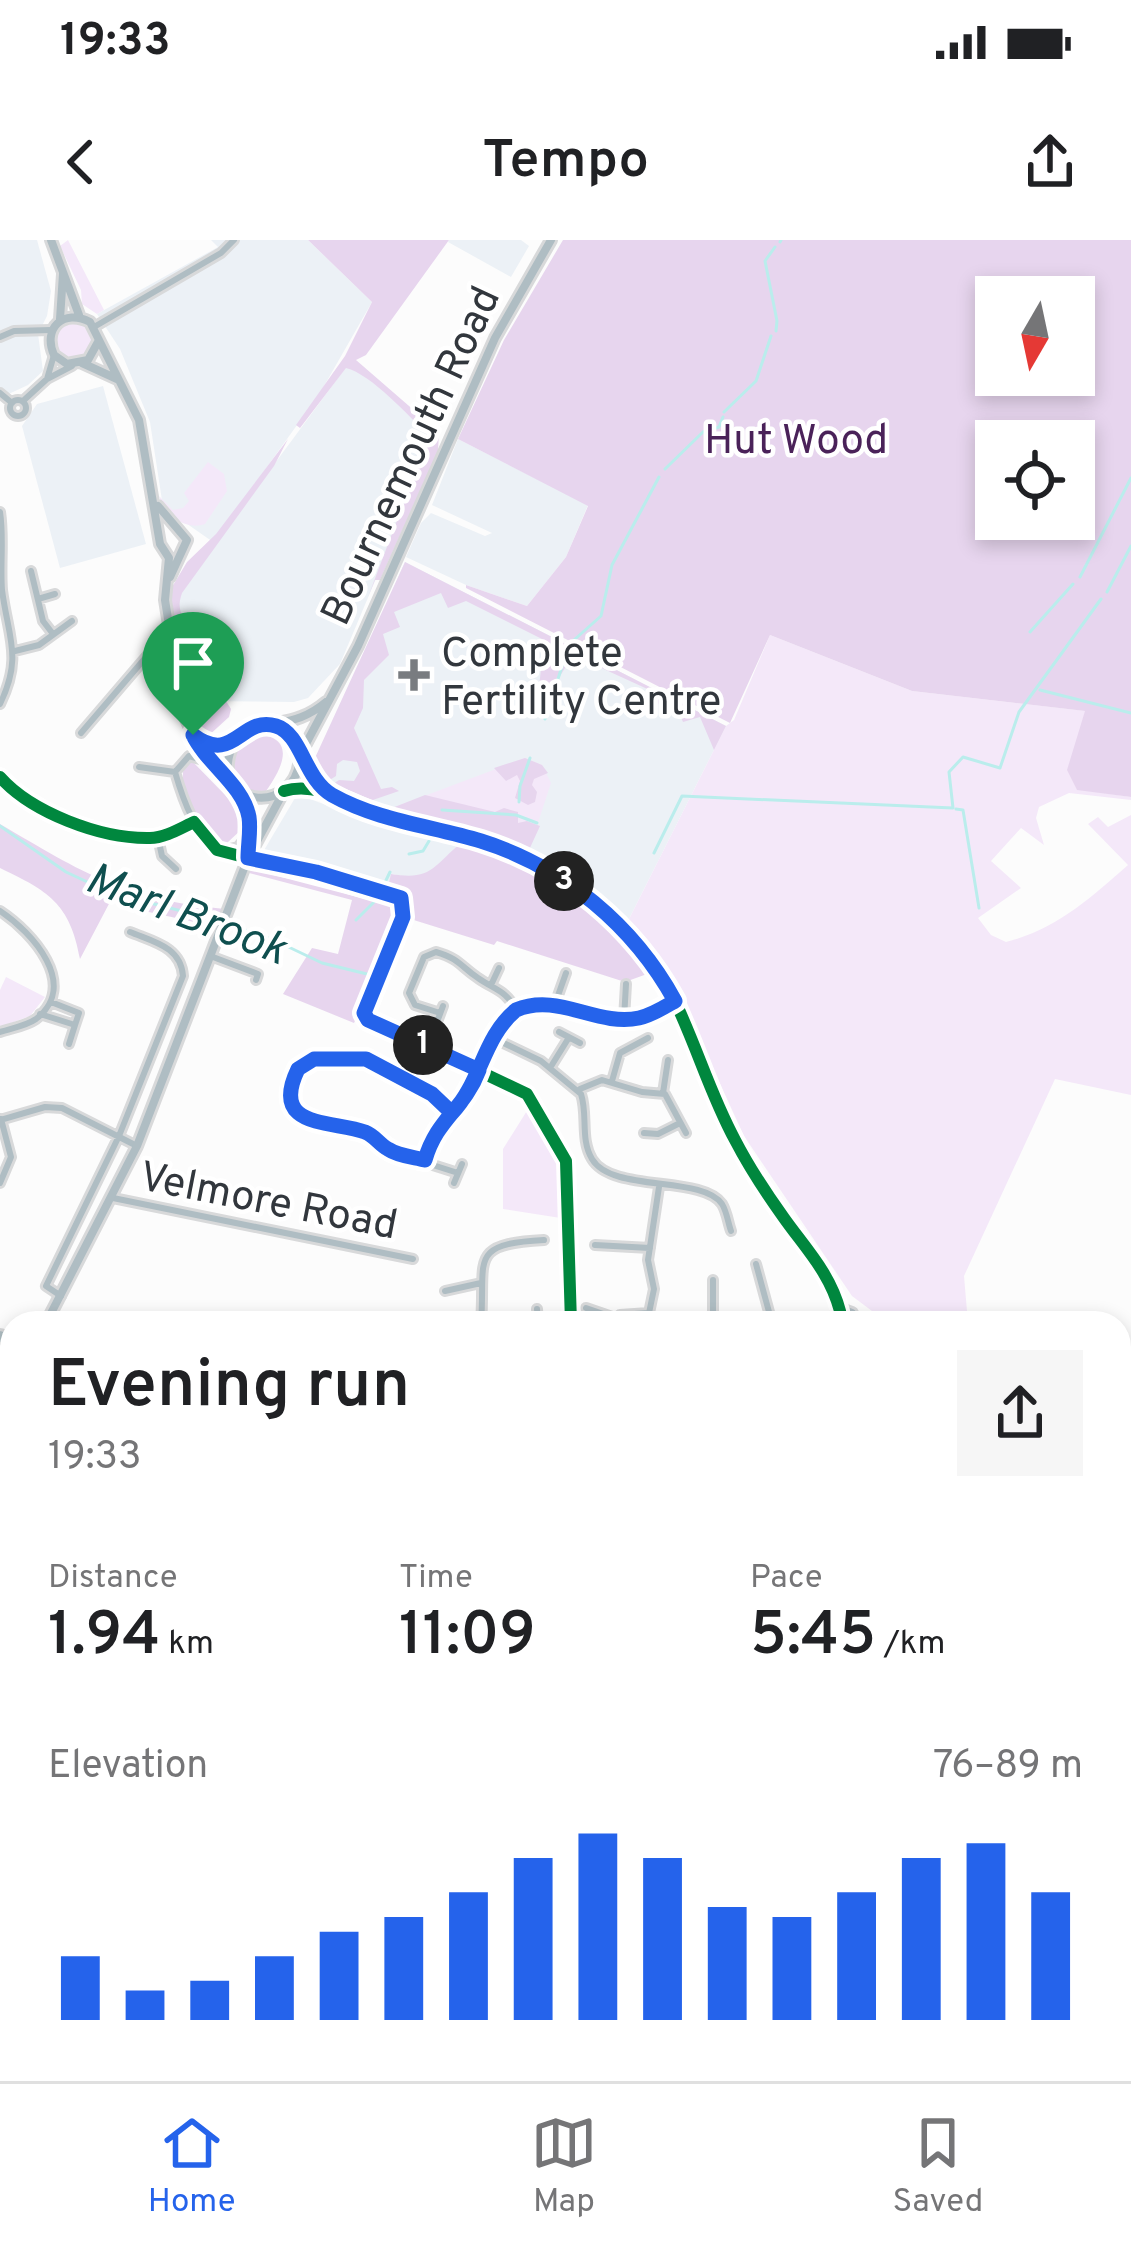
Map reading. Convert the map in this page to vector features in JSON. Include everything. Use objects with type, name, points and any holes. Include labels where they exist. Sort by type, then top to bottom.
[{"type":"street","points":[[51,240],[79,316],[94,327],[144,435],[162,548],[168,554],[170,638],[179,697],[210,763],[234,787],[262,798],[286,790],[328,793],[371,812],[480,841],[531,862],[604,910],[650,962],[675,1001],[735,1141],[784,1219],[823,1268],[841,1311]]},
{"type":"street","points":[[94,327],[221,253],[234,240]]},
{"type":"street","name":"Bournemouth Road","points":[[300,757],[358,646],[495,338],[551,240]]},
{"type":"street","points":[[46,379],[63,274]]},
{"type":"street","points":[[59,320],[79,316]]},
{"type":"street","points":[[0,338],[14,332],[51,330]]},
{"type":"street","points":[[31,332],[49,344]]},
{"type":"street","points":[[12,403],[23,401],[46,379],[93,355],[98,342]]},
{"type":"street","points":[[53,355],[104,370],[123,383]]},
{"type":"street","points":[[0,393],[12,403]]},
{"type":"street","points":[[0,422],[25,413],[23,401]]},
{"type":"street","points":[[12,403],[12,414]]},
{"type":"street","points":[[154,500],[187,540],[166,584]]},
{"type":"street","points":[[0,512],[2,592],[15,651],[0,704]]},
{"type":"street","points":[[161,536],[176,528]]},
{"type":"street","points":[[168,554],[182,552]]},
{"type":"street","points":[[31,571],[44,621],[53,634]]},
{"type":"street","points":[[38,599],[55,595]]},
{"type":"street","points":[[15,651],[39,644],[72,621]]},
{"type":"street","points":[[82,728],[157,645],[170,638]]},
{"type":"street","points":[[193,735],[210,746],[235,741],[258,727],[304,719],[329,699]]},
{"type":"street","points":[[276,726],[289,734],[310,775],[328,793]]},
{"type":"street","points":[[235,741],[227,767],[249,816],[248,858]]},
{"type":"street","points":[[175,772],[189,757],[210,763]]},
{"type":"street","points":[[53,1311],[137,1146],[248,858],[300,757]]},
{"type":"street","points":[[139,766],[150,764],[175,772]]},
{"type":"street","points":[[175,772],[194,822],[209,843],[223,851],[238,847],[249,834]]},
{"type":"street","points":[[39,804],[85,828],[158,838],[194,822]]},
{"type":"street","points":[[158,838],[170,867]]},
{"type":"street","points":[[0,911],[31,935],[48,960],[52,979],[51,1002],[40,1014],[0,1032]]},
{"type":"street","points":[[61,1296],[46,1286],[119,1136],[182,982],[182,966],[173,952],[130,932]]},
{"type":"street","points":[[440,1014],[417,1006],[409,997],[420,964],[429,954],[460,960],[475,977],[505,992],[516,1010]]},
{"type":"street","points":[[213,957],[258,974],[256,980]]},
{"type":"street","points":[[491,985],[499,968]]},
{"type":"street","points":[[555,1004],[566,974]]},
{"type":"street","points":[[547,984],[560,988]]},
{"type":"street","points":[[624,1019],[626,984]]},
{"type":"street","points":[[425,1160],[434,1132],[471,1090],[493,1038],[516,1010],[555,1004],[624,1019],[647,1016],[675,1001]]},
{"type":"street","points":[[51,1002],[79,1013],[69,1044]]},
{"type":"street","points":[[40,1014],[75,1025]]},
{"type":"street","points":[[560,1032],[580,1043]]},
{"type":"street","points":[[493,1038],[550,1068],[579,1090],[586,1143],[595,1163],[611,1174],[711,1195],[722,1204],[730,1228],[714,1228]]},
{"type":"street","points":[[612,1081],[620,1052],[648,1038]]},
{"type":"street","points":[[550,1068],[568,1039]]},
{"type":"street","points":[[610,1046],[620,1052]]},
{"type":"street","points":[[452,1113],[432,1094],[366,1059],[314,1059],[296,1073],[292,1097],[304,1118],[318,1125],[366,1132],[392,1152],[460,1168],[454,1183]]},
{"type":"street","points":[[668,1060],[663,1093],[686,1133]]},
{"type":"street","points":[[579,1090],[592,1082],[612,1081],[641,1092],[663,1093]]},
{"type":"street","points":[[0,1183],[11,1158],[0,1119],[45,1107],[62,1108],[137,1146]]},
{"type":"street","points":[[644,1132],[655,1134],[681,1123]]},
{"type":"street","points":[[649,1311],[654,1289],[648,1264],[659,1187]]},
{"type":"street","name":"Velmore Road","points":[[113,1198],[413,1259]]},
{"type":"street","points":[[481,1311],[481,1283],[493,1247],[544,1240]]},
{"type":"street","points":[[601,1242],[650,1248]]},
{"type":"street","points":[[756,1264],[770,1310],[782,1309]]},
{"type":"street","points":[[712,1311],[713,1280]]},
{"type":"street","points":[[445,1291],[481,1283]]},
{"type":"street","points":[[711,1296],[723,1298]]},
{"type":"street","points":[[604,1311],[607,1300]]},
{"type":"street","points":[[586,1308],[600,1311]]},
{"type":"shaded area","points":[[0,240],[37,240],[51,291],[38,334],[43,371],[28,385],[0,398]]},
{"type":"shaded area","points":[[68,240],[104,310],[97,314],[82,304],[81,290],[60,246]]},
{"type":"shaded area","points":[[211,240],[308,240],[372,302],[320,393],[213,542],[163,507],[150,422],[120,349],[97,314],[218,247]]},
{"type":"shaded area","points":[[449,240],[521,240],[529,246],[511,277]]},
{"type":"shaded area","points":[[74,323],[87,328],[92,341],[87,354],[74,359],[61,354],[56,341],[61,328]]},
{"type":"shaded area","points":[[352,359],[435,439],[340,664],[308,698],[294,702],[194,701],[176,607],[182,589]]},
{"type":"shaded area","points":[[103,386],[146,544],[60,568],[22,426],[37,404]]},
{"type":"shaded area","points":[[458,439],[588,505],[566,557],[527,606],[406,557],[421,523],[431,513],[485,536],[492,533],[432,505]]},
{"type":"shaded area","points":[[208,462],[224,474],[227,491],[205,524],[183,523],[171,515],[159,496],[173,510],[183,508],[189,501],[184,493]]},
{"type":"shaded area","points":[[405,562],[726,726],[626,925],[608,904],[529,850],[387,810],[333,784],[314,767]]},
{"type":"shaded area","points":[[770,635],[912,691],[1086,711],[1068,770],[1077,789],[1131,797],[1069,793],[1039,807],[1036,818],[1044,845],[1021,828],[991,861],[1021,888],[978,918],[991,935],[1006,942],[1057,921],[1128,865],[1088,824],[1098,817],[1108,827],[1131,815],[1131,1095],[1055,1079],[964,1276],[967,1311],[872,1311],[852,1296],[744,1136],[656,960],[626,925],[726,726],[734,720]]},
{"type":"shaded area","points":[[525,758],[542,765],[551,783],[529,850],[387,810]]},
{"type":"shaded area","points":[[305,797],[360,818],[462,842],[434,870],[416,879],[392,874],[387,891],[260,857],[295,798]]},
{"type":"shaded area","points":[[6,977],[45,997],[30,1016],[0,1027],[0,990]]},
{"type":"shaded area","points":[[530,1106],[564,1161],[567,1219],[503,1209],[503,1149]]},
{"type":"green space","points":[[308,240],[449,240],[366,355],[356,360],[439,432],[438,451],[368,597],[429,436],[378,387],[346,368],[300,428],[296,425],[345,356],[372,302]]},
{"type":"green space","name":"Hut Wood","points":[[563,240],[1131,240],[1131,797],[1077,790],[1067,770],[1085,711],[912,691],[770,635],[730,723],[466,588],[527,606],[566,557],[588,506],[458,439],[504,340]]},
{"type":"green space","points":[[288,439],[274,466],[182,593],[193,684],[211,698],[226,701],[231,709],[229,717],[206,738],[184,703],[169,592],[187,562],[216,534]]},
{"type":"green space","points":[[405,562],[726,726],[714,750],[700,717],[683,722],[675,703],[660,708],[654,692],[573,655],[552,689],[539,687],[541,669],[554,661],[554,645],[466,601],[448,608],[441,593],[394,612],[400,627],[383,634],[389,655],[364,680],[363,708],[354,728],[381,789],[399,791],[367,802],[333,784],[354,781],[360,771],[357,762],[343,760],[337,764],[336,776],[328,781],[314,767],[314,760]]},
{"type":"green space","points":[[254,734],[277,740],[283,754],[266,791],[248,792],[231,778],[231,758]]},
{"type":"green space","points":[[525,758],[548,773],[534,779],[535,802],[528,805],[515,798],[517,775],[506,781],[494,768]]},
{"type":"green space","points":[[193,762],[240,813],[243,828],[227,843],[208,831],[192,810],[183,774],[185,764]]},
{"type":"green space","points":[[425,795],[495,812],[504,808],[518,812],[518,823],[540,826],[529,850],[387,810]]},
{"type":"green space","points":[[0,824],[106,882],[160,899],[225,909],[217,927],[111,900],[80,959],[70,924],[54,901],[0,868]]},
{"type":"green space","points":[[462,842],[518,861],[561,886],[607,927],[647,974],[625,982],[404,917],[354,1023],[283,994],[312,948],[338,954],[352,900],[249,873],[260,857],[387,891],[391,874],[424,873]]},
{"type":"waterway","name":"Marl Brook","points":[[775,247],[765,261],[776,331]]},
{"type":"waterway","name":"Marl Brook","points":[[724,412],[756,381],[771,336]]},
{"type":"waterway","name":"Marl Brook","points":[[665,469],[703,432],[719,427],[723,417]]},
{"type":"waterway","name":"Marl Brook","points":[[574,640],[601,616],[612,565],[659,477]]},
{"type":"waterway","points":[[1080,577],[1131,478]]},
{"type":"waterway","points":[[1107,592],[1131,546]]},
{"type":"waterway","points":[[1030,632],[1073,584]]},
{"type":"waterway","points":[[654,853],[682,796],[953,808],[949,772],[963,757],[1000,768],[1019,712],[1101,599]]},
{"type":"waterway","name":"Marl Brook","points":[[545,719],[568,648]]},
{"type":"waterway","points":[[1040,690],[1131,713]]},
{"type":"waterway","name":"Marl Brook","points":[[519,802],[530,758]]},
{"type":"waterway","points":[[956,809],[963,810],[979,908]]},
{"type":"waterway","name":"Marl Brook","points":[[442,810],[516,815],[537,823]]},
{"type":"waterway","name":"Marl Brook","points":[[0,826],[66,872],[111,893],[213,919],[322,963],[371,975]]},
{"type":"waterway","name":"Marl Brook","points":[[409,854],[423,851],[429,841]]},
{"type":"waterway","name":"Marl Brook","points":[[356,920],[377,899],[390,872]]},
{"type":"cycle path","points":[[0,777],[48,812],[89,828],[150,838],[194,822],[217,850],[401,898],[403,917],[365,1017],[527,1094],[566,1161],[571,1311]]},
{"type":"cycle path","points":[[284,791],[323,792],[388,817],[515,854],[569,884],[617,923],[639,946],[673,997],[735,1140],[824,1273],[840,1311]]},
{"type":"place","name":"Complete Fertility Centre","points":[[414,675]]},
{"type":"route","points":[[193,735],[218,747],[258,727],[276,726],[289,734],[310,775],[328,793],[391,818],[501,848],[545,870],[604,910],[650,962],[675,1001],[647,1016],[627,1019],[553,1004],[530,1004],[516,1010],[491,1040],[475,1082],[471,1090],[466,1097],[452,1113],[432,1094],[370,1061],[314,1059],[298,1069],[291,1088],[295,1107],[308,1121],[366,1132],[392,1152],[425,1160],[434,1132],[460,1105],[466,1097],[479,1070],[368,1020],[364,1013],[398,933],[403,917],[401,898],[316,872],[248,858],[246,807],[193,735]]}]
